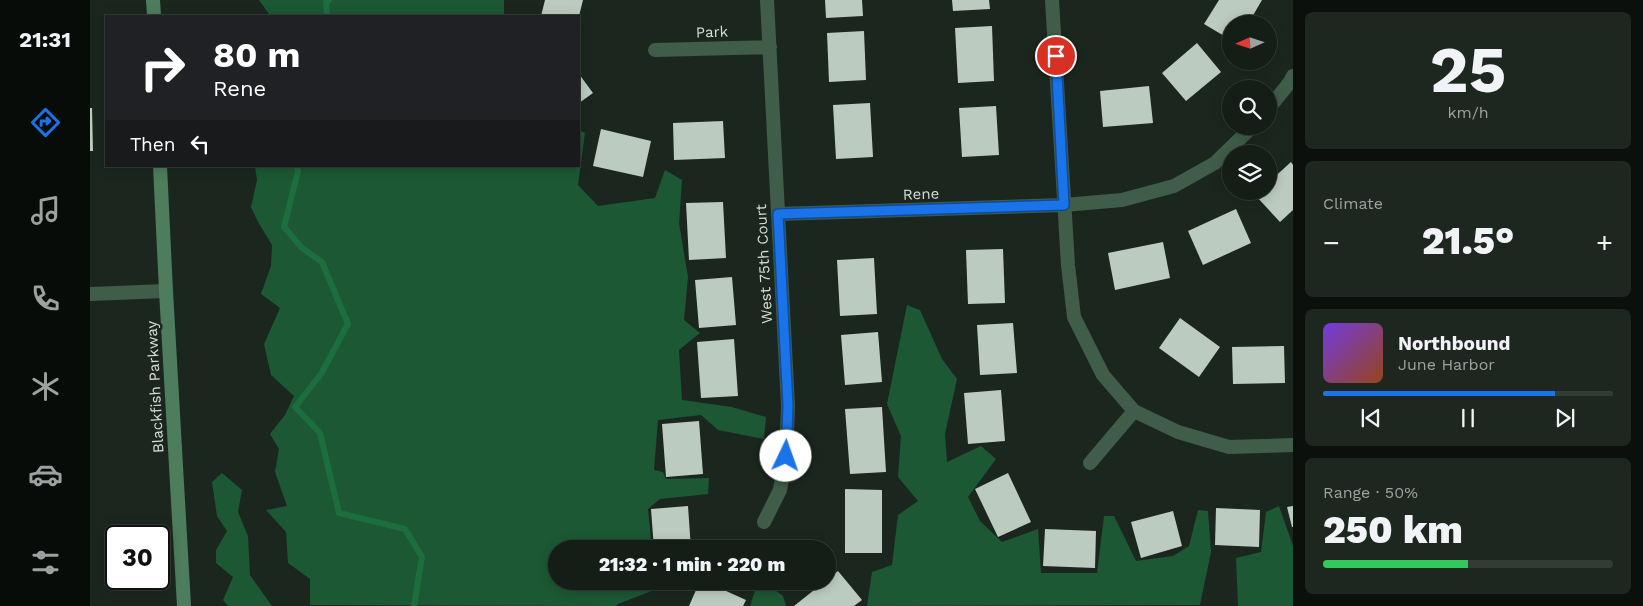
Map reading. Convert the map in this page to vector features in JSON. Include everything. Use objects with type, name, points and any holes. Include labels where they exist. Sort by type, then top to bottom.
[{"type":"main road","points":[[153,0],[154,15]]},
{"type":"main road","name":"Blackfish Parkway","points":[[160,167],[184,606]]},
{"type":"street","name":"West 75th Court","points":[[764,522],[780,490],[786,456],[788,406],[767,0]]},
{"type":"street","points":[[1052,0],[1068,265],[1074,317],[1103,375],[1134,412],[1178,432],[1229,447],[1293,445]]},
{"type":"street","name":"Park","points":[[655,50],[770,47]]},
{"type":"street","points":[[1277,98],[1293,76]]},
{"type":"street","name":"Rene","points":[[778,214],[1064,205],[1122,200],[1174,186],[1215,164],[1245,135]]},
{"type":"street","points":[[90,294],[166,291]]},
{"type":"street","points":[[1090,463],[1134,412]]},
{"type":"green space","points":[[259,0],[504,0],[504,15],[267,15],[269,14]]},
{"type":"green space","points":[[580,130],[585,133],[578,185],[598,206],[655,198],[665,170],[682,180],[679,223],[688,277],[684,320],[700,333],[679,350],[682,400],[732,407],[766,417],[764,439],[718,430],[701,415],[658,420],[654,470],[663,472],[666,479],[709,478],[708,494],[660,499],[648,509],[651,540],[548,540],[548,590],[652,590],[616,606],[310,605],[310,579],[288,563],[286,532],[266,510],[287,506],[275,472],[279,449],[270,434],[285,415],[294,396],[271,375],[264,344],[280,308],[261,294],[271,266],[272,245],[251,207],[257,180],[255,167],[580,167]]},
{"type":"green space","points":[[907,305],[920,310],[942,359],[957,379],[945,434],[947,462],[981,446],[996,459],[968,497],[980,521],[1002,542],[1038,529],[1041,573],[1097,573],[1104,516],[1114,516],[1136,561],[1173,556],[1189,546],[1198,510],[1208,511],[1211,552],[1200,605],[867,606],[872,572],[892,565],[898,515],[918,501],[898,477],[901,436],[887,404]]},
{"type":"green space","points":[[222,473],[242,490],[238,512],[248,536],[250,575],[272,606],[228,606],[223,600],[233,577],[216,563],[216,550],[227,531],[217,516],[212,482]]},
{"type":"green space","points":[[1279,506],[1293,546],[1293,606],[1238,606],[1236,558],[1261,552],[1266,512]]},
{"type":"green space","points":[[755,590],[775,590],[783,596],[786,606],[750,606]]},
{"type":"building","points":[[545,0],[583,0],[579,15],[541,15]]},
{"type":"building","points":[[825,0],[862,0],[863,16],[826,18]]},
{"type":"building","points":[[952,0],[989,0],[990,9],[953,11]]},
{"type":"building","points":[[1219,0],[1262,0],[1253,15],[1222,15],[1222,35],[1204,24]]},
{"type":"building","points":[[992,26],[994,81],[958,83],[955,28]]},
{"type":"building","points":[[864,31],[866,80],[829,82],[827,33]]},
{"type":"building","points":[[1197,43],[1221,72],[1186,101],[1162,73]]},
{"type":"building","points":[[580,75],[593,93],[580,102]]},
{"type":"building","points":[[1149,86],[1153,123],[1103,127],[1100,91]]},
{"type":"building","points":[[870,103],[873,157],[836,159],[833,105]]},
{"type":"building","points":[[996,106],[999,155],[962,157],[959,108]]},
{"type":"building","points":[[90,108],[92,108],[93,151],[90,151]]},
{"type":"building","points":[[723,121],[725,158],[674,160],[673,123]]},
{"type":"building","points":[[601,129],[651,141],[643,177],[593,166]]},
{"type":"building","points":[[1291,162],[1293,165],[1293,210],[1280,222],[1260,200],[1277,200],[1277,175]]},
{"type":"building","points":[[723,202],[726,258],[689,260],[686,203]]},
{"type":"building","points":[[1236,209],[1251,243],[1203,265],[1188,231]]},
{"type":"building","points":[[1163,242],[1170,278],[1115,290],[1108,253]]},
{"type":"building","points":[[1003,249],[1005,303],[968,304],[966,250]]},
{"type":"building","points":[[874,258],[877,314],[840,316],[837,260]]},
{"type":"building","points":[[732,277],[736,325],[699,328],[695,280]]},
{"type":"building","points":[[1180,318],[1220,347],[1199,377],[1159,348]]},
{"type":"building","points":[[1013,323],[1017,373],[980,375],[977,325]]},
{"type":"building","points":[[878,332],[882,382],[845,385],[841,335]]},
{"type":"building","points":[[734,339],[738,396],[701,398],[697,342]]},
{"type":"building","points":[[1284,346],[1285,383],[1233,384],[1232,347]]},
{"type":"building","points":[[1001,390],[1005,441],[968,444],[964,393]]},
{"type":"building","points":[[882,407],[886,472],[850,474],[845,409]]},
{"type":"building","points":[[699,421],[703,474],[666,477],[662,424]]},
{"type":"building","points":[[1008,473],[1031,522],[998,537],[975,489]]},
{"type":"building","points":[[845,489],[882,490],[882,553],[845,553]]},
{"type":"building","points":[[688,506],[690,540],[653,540],[651,509]]},
{"type":"building","points":[[1293,506],[1293,527],[1292,527],[1287,507]]},
{"type":"building","points":[[1216,508],[1260,510],[1259,547],[1215,545]]},
{"type":"building","points":[[1173,511],[1182,546],[1141,558],[1131,522]]},
{"type":"building","points":[[1045,529],[1096,531],[1095,568],[1043,566]]},
{"type":"building","points":[[838,571],[862,600],[854,606],[794,606],[814,590],[836,590],[836,573]]},
{"type":"building","points":[[696,590],[724,590],[746,600],[743,606],[689,606]]},
{"type":"waterway","points":[[327,15],[326,2],[329,0]]},
{"type":"waterway","points":[[297,167],[298,171],[284,227],[302,248],[322,262],[348,324],[321,374],[295,407],[320,433],[339,513],[405,529],[422,557],[414,606]]},
{"type":"route","points":[[786,456],[788,406],[778,214],[1064,205],[1056,56]]}]
